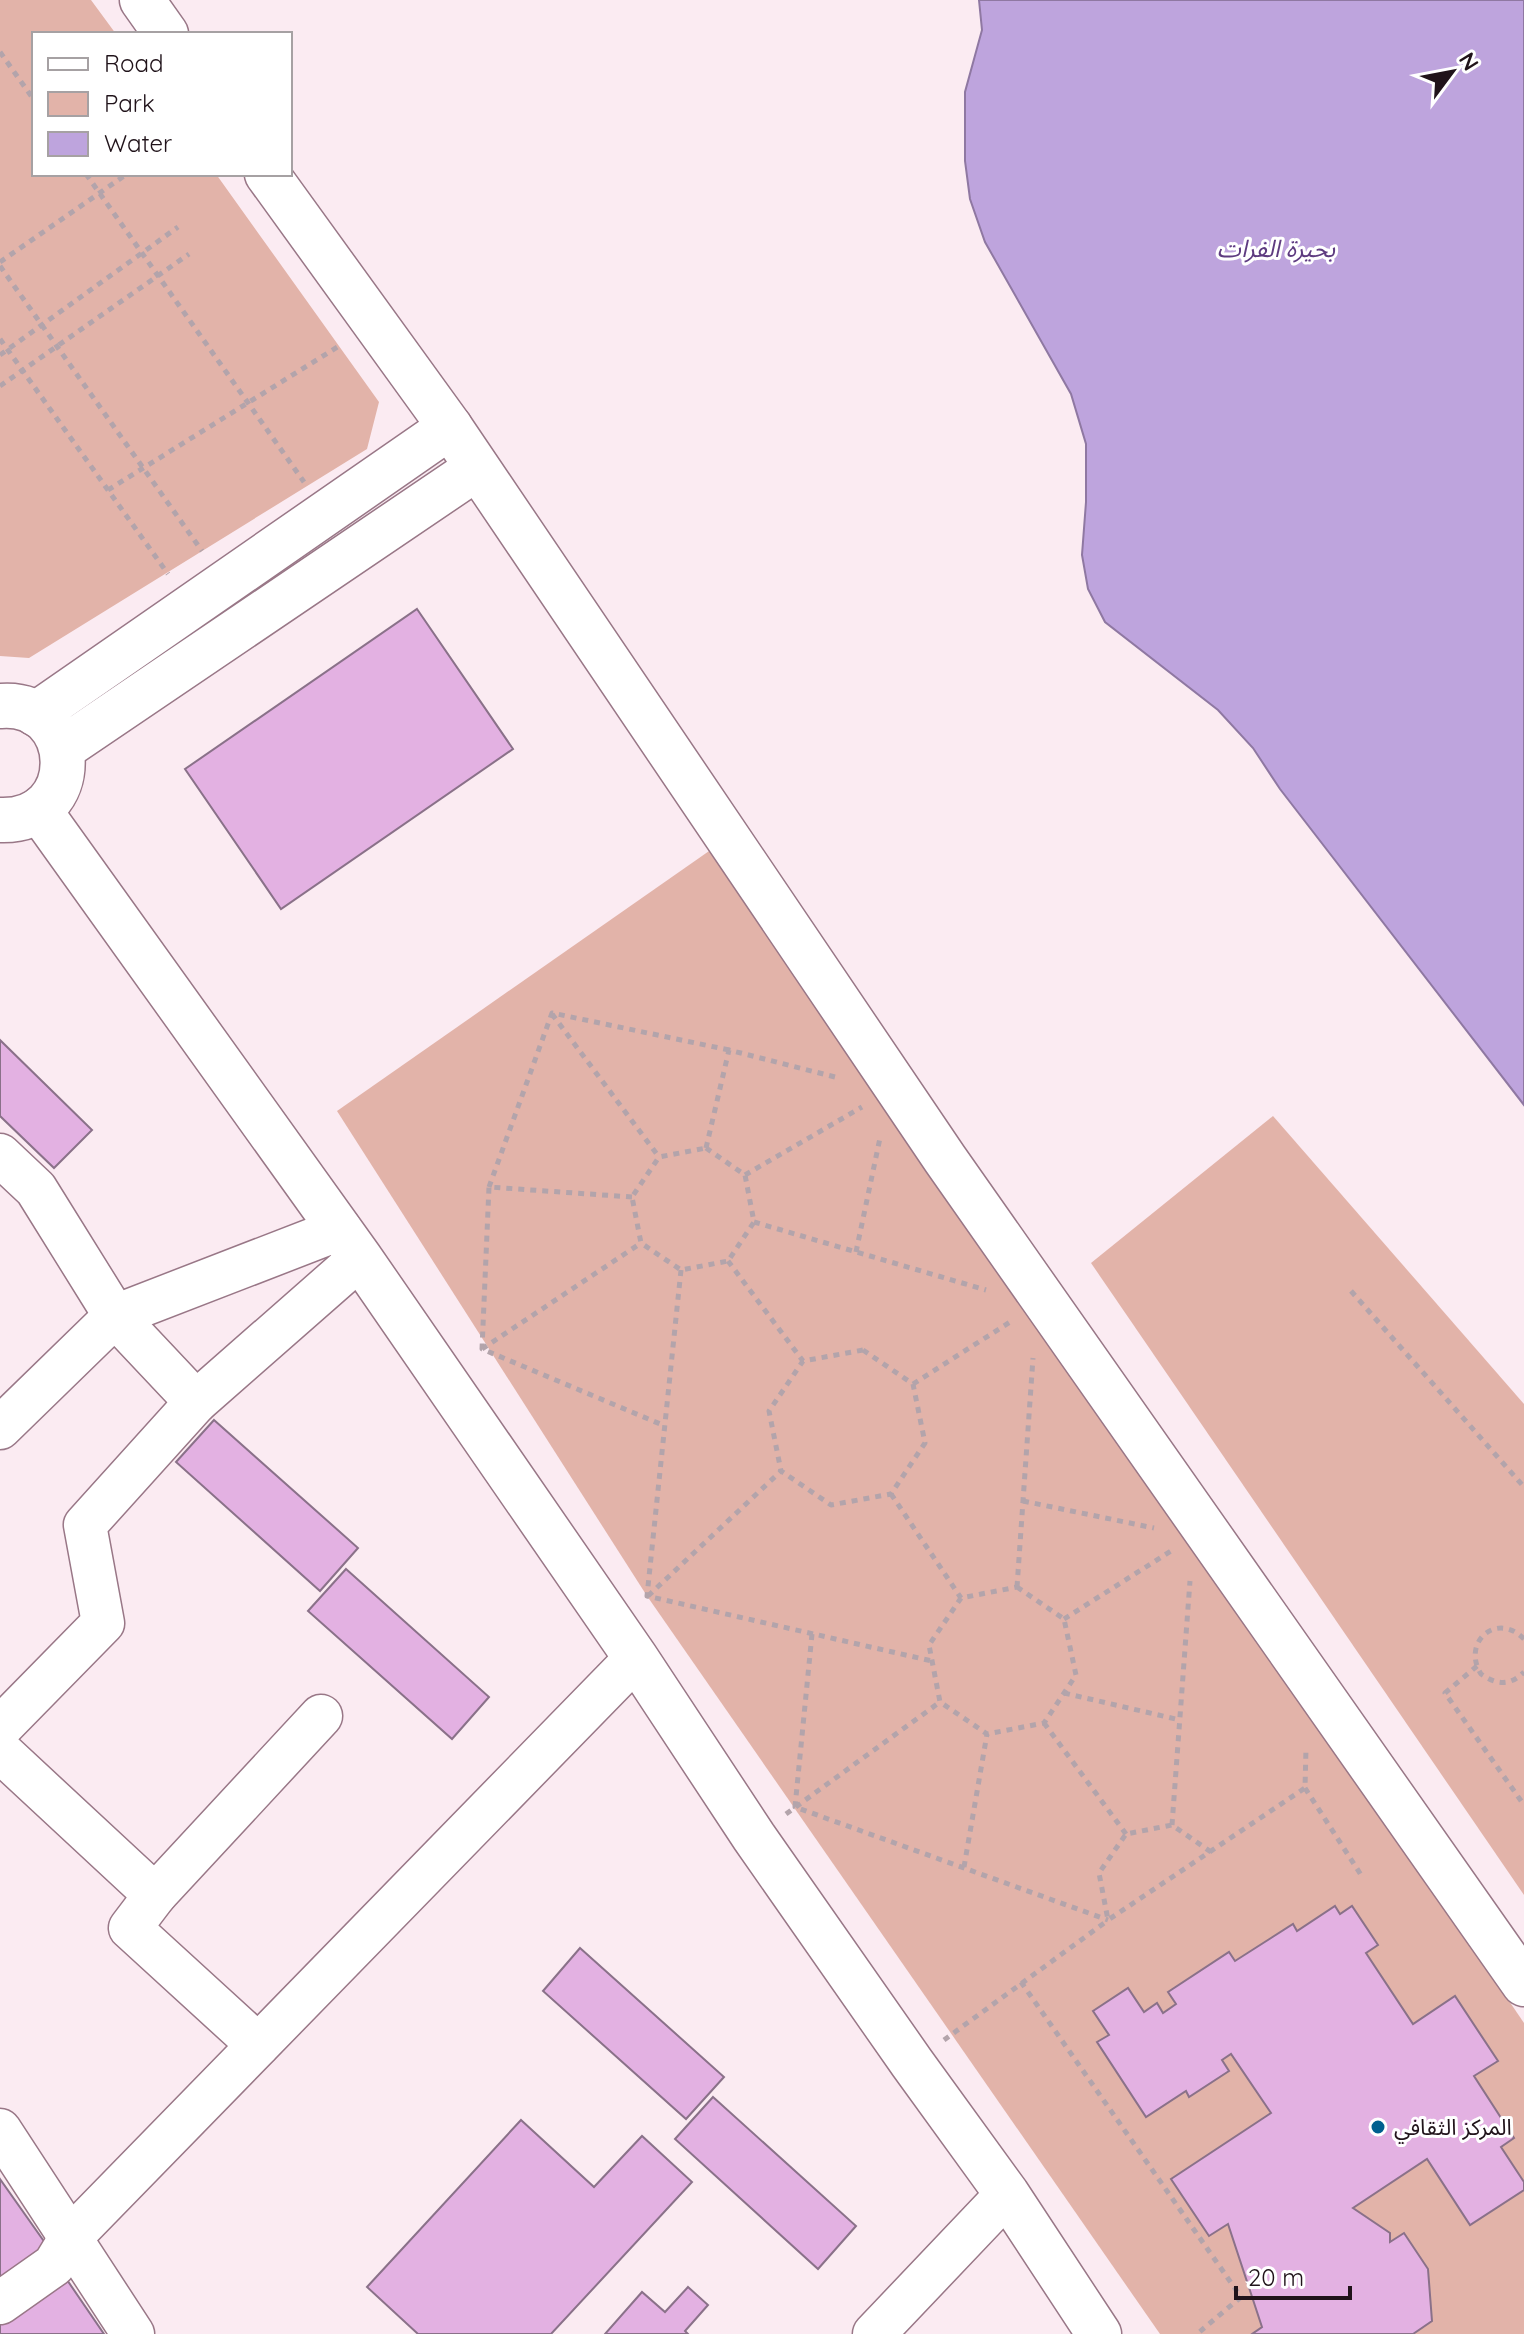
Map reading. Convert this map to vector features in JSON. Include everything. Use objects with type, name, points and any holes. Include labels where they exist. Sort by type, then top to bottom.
[{"type":"main road","points":[[142,0],[165,32]]},
{"type":"main road","points":[[268,176],[450,427],[945,1159],[1524,1984]]},
{"type":"main road","points":[[10,706],[209,596],[450,427]]},
{"type":"main road","points":[[62,749],[477,468]]},
{"type":"main road","points":[[10,706],[54,731],[62,749],[64,768],[59,787],[48,804],[20,815],[350,1243],[625,1643],[754,1837],[1007,2194],[1099,2334]]},
{"type":"street","points":[[0,1155],[36,1189],[115,1316],[196,1402]]},
{"type":"street","points":[[0,1428],[115,1316],[350,1243]]},
{"type":"street","points":[[0,1728],[103,1623],[85,1525],[196,1402],[350,1243]]},
{"type":"street","points":[[0,2303],[54,2265],[71,2237],[258,2045],[625,1643]]},
{"type":"street","points":[[258,2045],[130,1928],[155,1895],[321,1716]]},
{"type":"street","points":[[0,1751],[155,1895]]},
{"type":"street","points":[[0,2130],[133,2334]]},
{"type":"street","points":[[874,2334],[1007,2194]]},
{"type":"path","points":[[0,52],[32,97]]},
{"type":"path","points":[[87,176],[307,486]]},
{"type":"path","points":[[124,176],[0,264],[144,468],[209,596]]},
{"type":"path","points":[[0,355],[178,227]]},
{"type":"path","points":[[0,386],[189,254]]},
{"type":"path","points":[[0,339],[108,490],[209,596]]},
{"type":"path","points":[[108,490],[339,346]]},
{"type":"path","points":[[552,1013],[729,1050],[846,1079]]},
{"type":"path","points":[[552,1013],[659,1157]]},
{"type":"path","points":[[482,1349],[489,1187],[552,1013]]},
{"type":"path","points":[[706,1148],[729,1050]]},
{"type":"path","points":[[745,1175],[864,1106]]},
{"type":"path","points":[[856,1252],[881,1135]]},
{"type":"path","points":[[706,1148],[745,1175],[754,1222],[728,1261],[681,1270],[641,1243],[632,1197],[659,1157],[706,1148]]},
{"type":"path","points":[[489,1187],[632,1197]]},
{"type":"path","points":[[754,1222],[991,1292]]},
{"type":"path","points":[[441,1375],[641,1243]]},
{"type":"path","points":[[728,1261],[803,1361]]},
{"type":"path","points":[[625,1643],[647,1596],[681,1270]]},
{"type":"path","points":[[1351,1291],[1524,1487]]},
{"type":"path","points":[[913,1384],[1012,1321]]},
{"type":"path","points":[[482,1349],[665,1426]]},
{"type":"path","points":[[863,1350],[913,1384],[925,1443],[891,1494],[831,1505],[781,1471],[769,1411],[803,1361],[863,1350]]},
{"type":"path","points":[[1017,1587],[1033,1350]]},
{"type":"path","points":[[647,1596],[781,1471]]},
{"type":"path","points":[[891,1494],[961,1598]]},
{"type":"path","points":[[1023,1501],[1163,1530]]},
{"type":"path","points":[[1064,1619],[1181,1545]]},
{"type":"path","points":[[1172,1825],[1191,1567]]},
{"type":"path","points":[[1017,1587],[1064,1619],[1076,1675],[1044,1723],[987,1734],[940,1702],[929,1645],[961,1598],[1017,1587]]},
{"type":"path","points":[[647,1596],[932,1661]]},
{"type":"path","points":[[1517,1632],[1524,1626]]},
{"type":"path","points":[[1523,1676],[1508,1683],[1498,1683],[1481,1674],[1475,1649],[1484,1634],[1500,1628],[1517,1632],[1524,1639]]},
{"type":"path","points":[[795,1807],[812,1634]]},
{"type":"path","points":[[1477,1666],[1445,1693],[1524,1805]]},
{"type":"path","points":[[1064,1693],[1180,1720]]},
{"type":"path","points":[[754,1837],[940,1702]]},
{"type":"path","points":[[1044,1723],[1126,1834]]},
{"type":"path","points":[[964,1867],[987,1734]]},
{"type":"path","points":[[1306,1747],[1305,1788],[1363,1878]]},
{"type":"path","points":[[912,2063],[1108,1920],[1305,1788]]},
{"type":"path","points":[[795,1807],[1108,1920]]},
{"type":"path","points":[[1108,1920],[1099,1873],[1126,1834],[1172,1825],[1211,1852]]},
{"type":"path","points":[[1021,1982],[1241,2297],[1197,2334]]},
{"type":"green space","points":[[0,0],[91,0],[115,32],[32,32],[32,176],[217,176],[379,402],[367,449],[29,658],[0,656]]},
{"type":"green space","points":[[722,842],[1524,2023],[1524,2334],[1160,2334],[647,1596],[337,1111]]},
{"type":"green space","points":[[1273,1116],[1524,1404],[1524,1895],[1091,1263]]},
{"type":"water","name":"بحيرة الفرات","points":[[979,0],[1524,0],[1524,1105],[1280,789],[1253,748],[1218,710],[1105,622],[1088,589],[1082,555],[1086,444],[1071,394],[985,242],[970,199],[965,161],[965,92],[982,30]]},
{"type":"building","points":[[417,609],[513,749],[281,909],[185,769]]},
{"type":"building","points":[[0,1040],[92,1130],[54,1168],[0,1116]]},
{"type":"building","points":[[214,1420],[358,1548],[320,1591],[176,1462]]},
{"type":"building","points":[[346,1569],[489,1697],[452,1739],[308,1611]]},
{"type":"building","name":"المركز الثقافي","points":[[1335,1906],[1340,1914],[1352,1906],[1378,1945],[1366,1953],[1413,2024],[1455,1996],[1498,2061],[1474,2076],[1514,2138],[1501,2147],[1524,2182],[1524,2190],[1470,2225],[1427,2159],[1353,2208],[1390,2233],[1390,2242],[1404,2233],[1428,2269],[1432,2321],[1413,2334],[1252,2334],[1262,2327],[1228,2224],[1209,2236],[1171,2179],[1271,2113],[1231,2054],[1222,2060],[1229,2071],[1189,2097],[1186,2091],[1146,2117],[1097,2042],[1109,2035],[1093,2011],[1128,1988],[1144,2012],[1157,2003],[1163,2013],[1176,2004],[1168,1992],[1229,1952],[1235,1961],[1293,1924],[1297,1931]]},
{"type":"building","points":[[580,1948],[724,2077],[686,2119],[543,1991]]},
{"type":"building","points":[[713,2097],[856,2226],[818,2269],[675,2139]]},
{"type":"building","points":[[521,2120],[594,2187],[642,2136],[692,2182],[551,2334],[418,2334],[367,2287]]},
{"type":"building","points":[[0,2179],[48,2247],[0,2282]]},
{"type":"building","points":[[63,2274],[104,2334],[0,2334],[0,2317]]},
{"type":"building","points":[[688,2287],[708,2305],[685,2331],[688,2334],[605,2334],[642,2292],[665,2312]]},
{"type":"place","name":"المركز الثقافي","points":[[1378,2127]]}]
